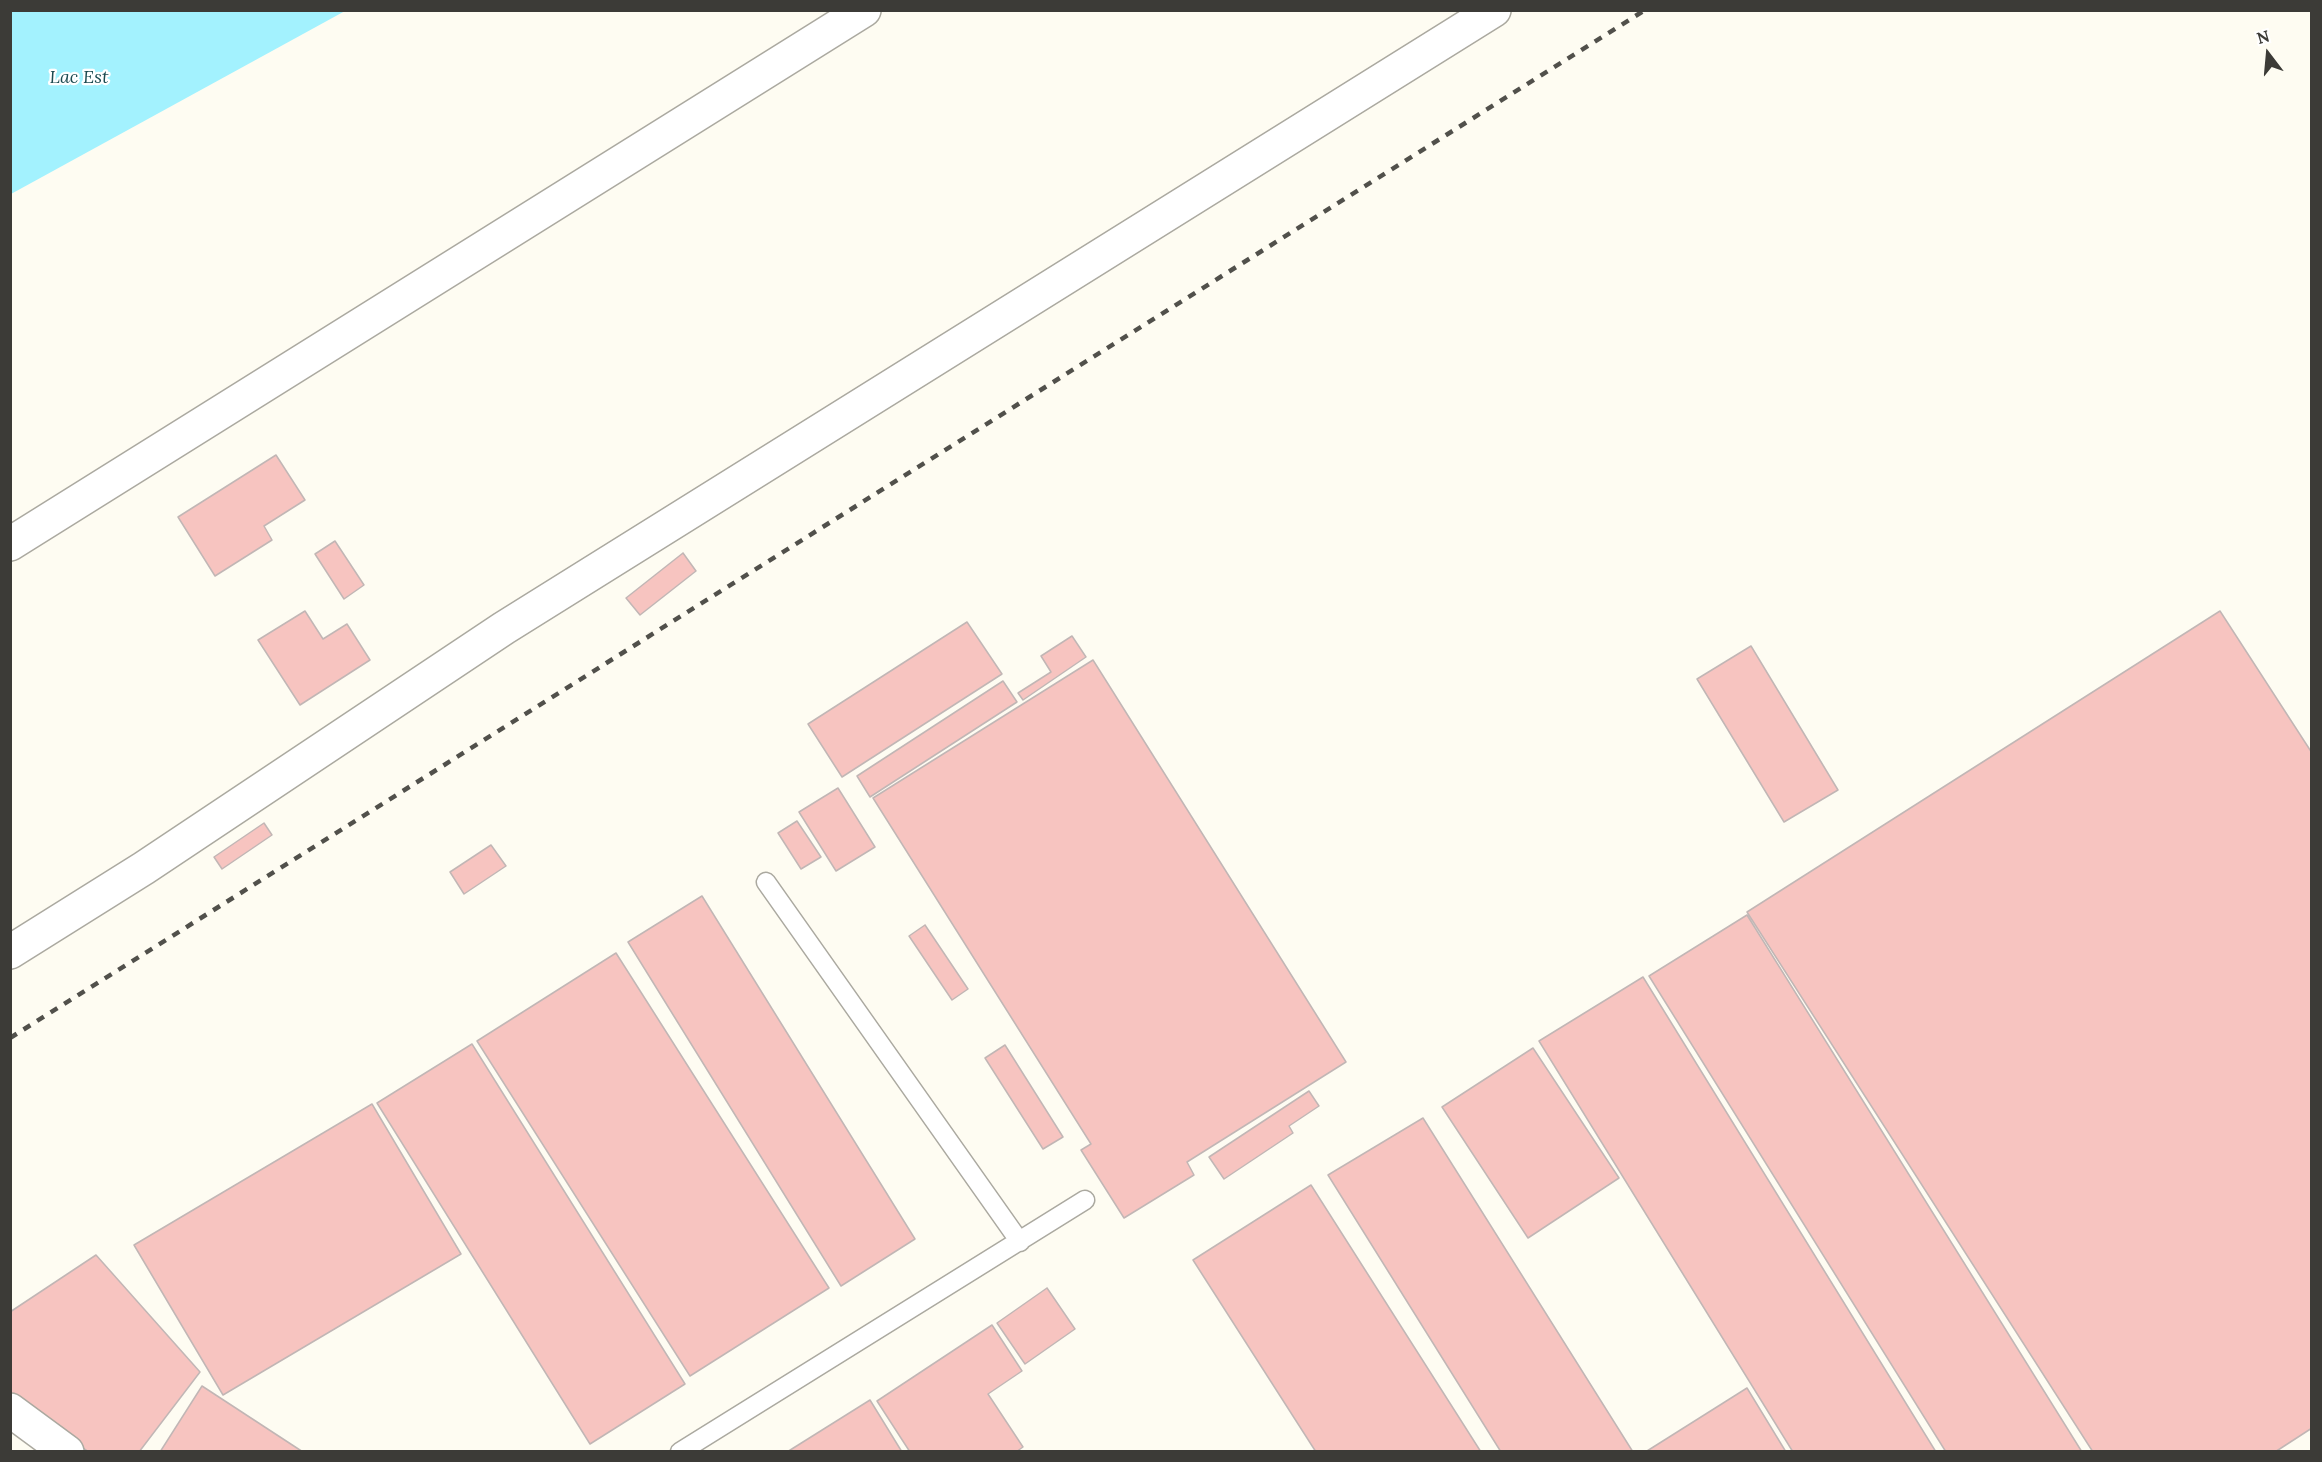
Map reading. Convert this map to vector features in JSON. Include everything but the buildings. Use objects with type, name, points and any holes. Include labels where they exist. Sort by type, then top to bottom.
[{"type":"street","points":[[10,544],[864,10]]},
{"type":"street","points":[[10,952],[144,868],[504,628],[1494,10]]},
{"type":"street","points":[[10,1410],[67,1452]]},
{"type":"lane","points":[[766,882],[1020,1242]]},
{"type":"lane","points":[[680,1452],[1085,1200]]},
{"type":"water","name":"Lac Est","points":[[11,10],[345,10],[345,11],[11,194]]},
{"type":"railway","points":[[10,1038],[1645,10]]}]
